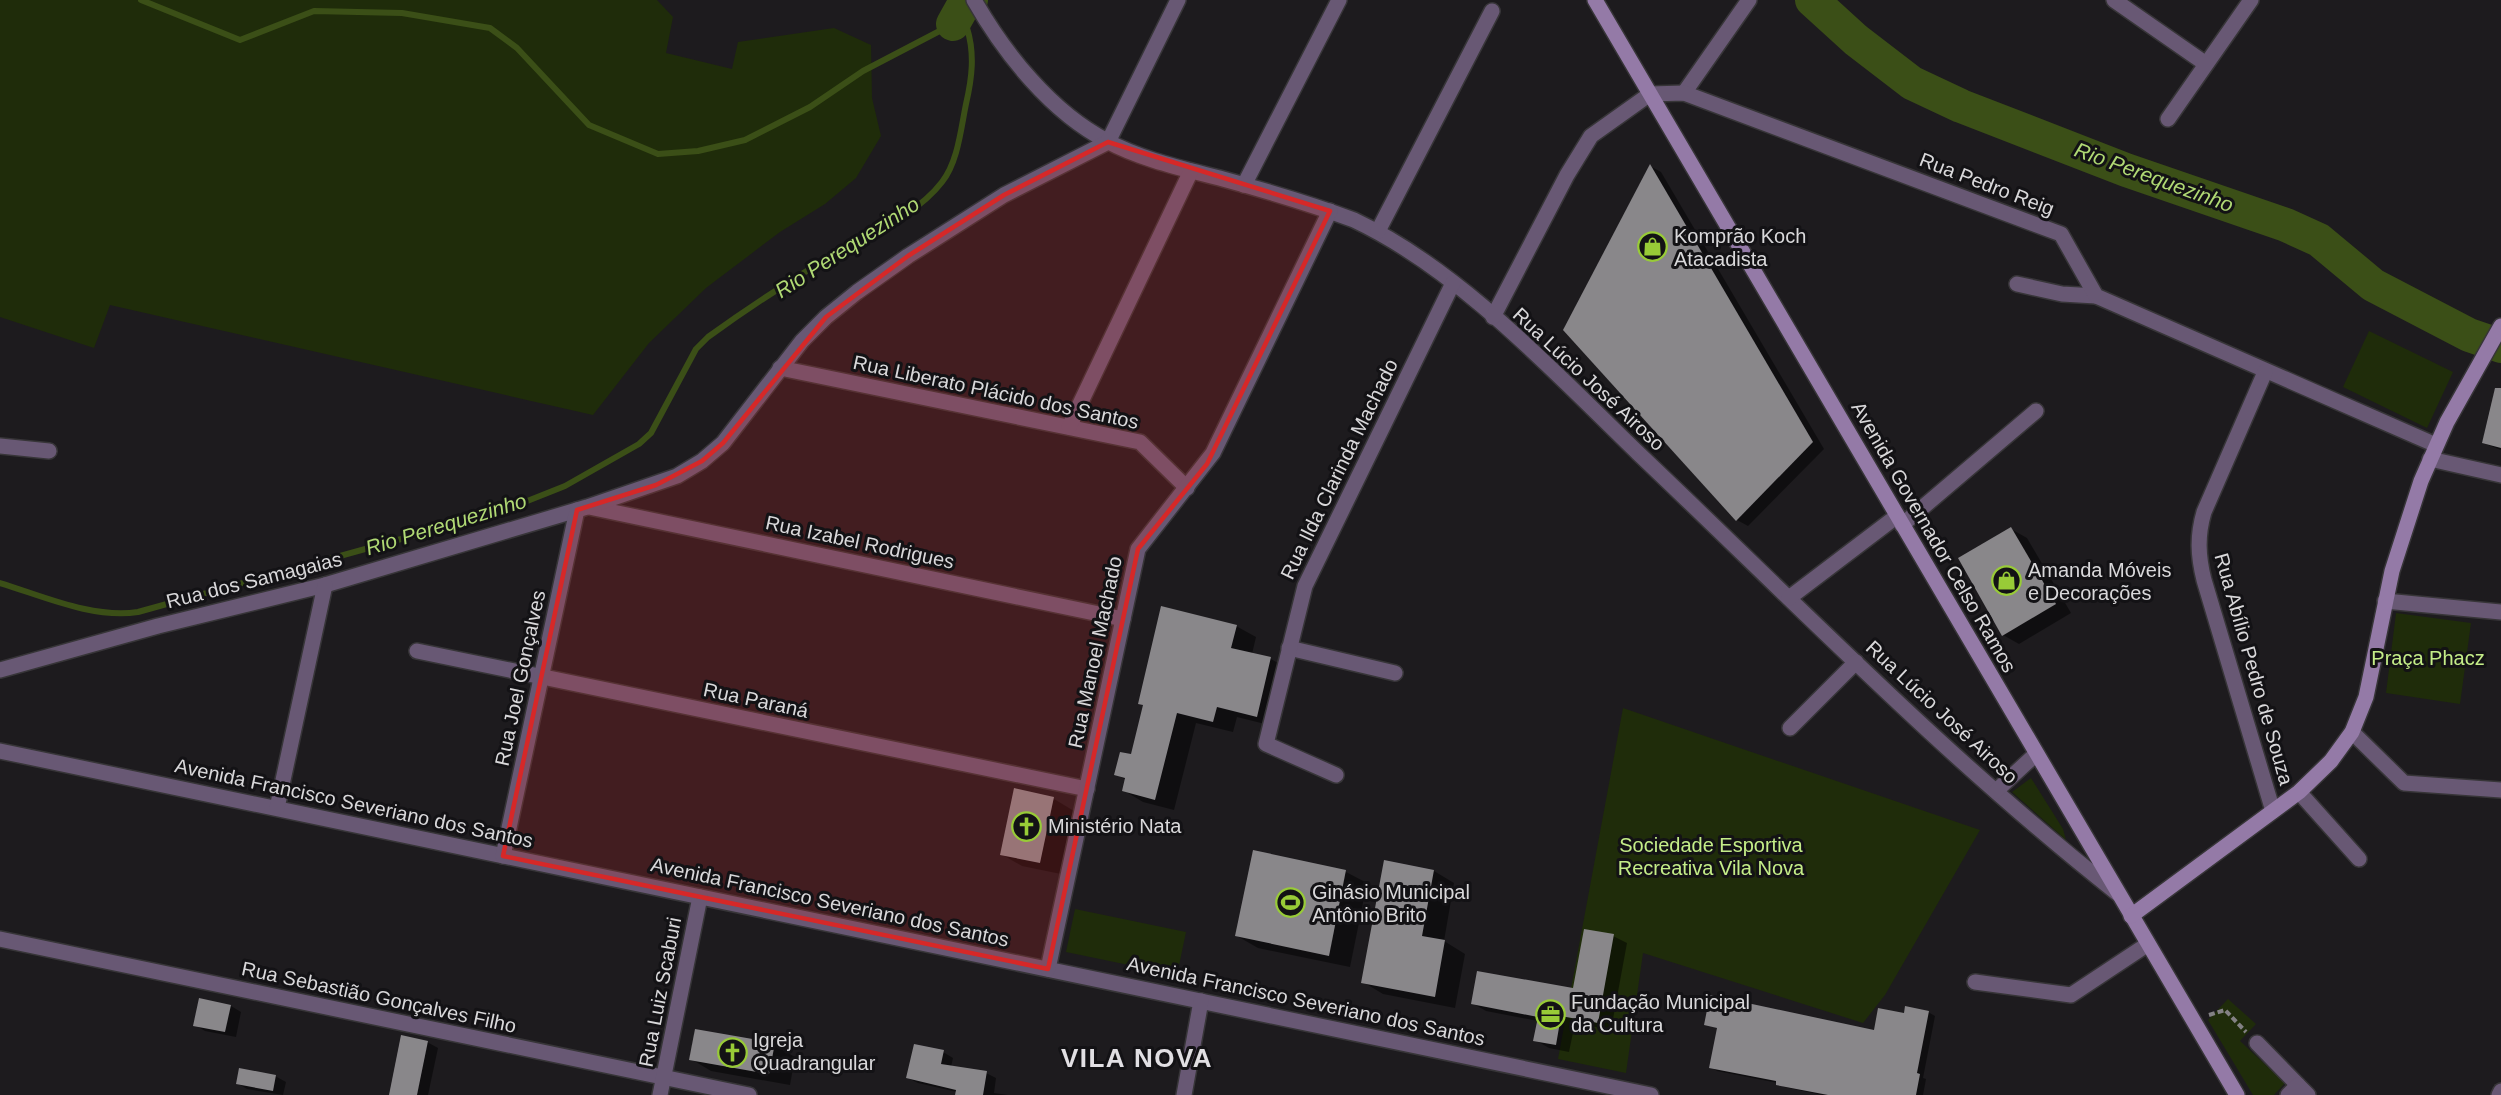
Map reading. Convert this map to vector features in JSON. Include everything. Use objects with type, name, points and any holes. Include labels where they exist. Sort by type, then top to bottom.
[{"type":"main road","name":"Avenida Governador Celso Ramos","points":[[1595,0],[2237,1095]]},
{"type":"main road","points":[[2131,916],[2299,792],[2331,761],[2352,732],[2366,697],[2385,601],[2401,541],[2433,452],[2501,326]]},
{"type":"street","points":[[1108,142],[1178,0]]},
{"type":"street","points":[[1244,185],[1339,0]]},
{"type":"street","points":[[1684,93],[1749,0]]},
{"type":"street","points":[[2114,0],[2206,64]]},
{"type":"street","points":[[2168,119],[2251,0]]},
{"type":"street","name":"Rua Lúcio José Airoso","points":[[978,6],[1042,91],[1082,126],[1108,142],[1191,171],[1330,211],[1378,231],[1453,283],[1996,791],[2075,860],[2117,893]]},
{"type":"street","points":[[1378,231],[1492,11]]},
{"type":"street","name":"Rua Pedro Reig","points":[[1650,94],[1684,93],[2061,234],[2096,296]]},
{"type":"street","points":[[1493,318],[1578,154],[1591,136],[1650,94]]},
{"type":"street","name":"Rua dos Samagaias","points":[[0,670],[158,626],[325,585],[582,508],[656,485],[677,476],[702,461],[729,436],[780,368],[826,317],[908,256],[1004,195],[1041,174],[1108,142]]},
{"type":"street","points":[[1070,427],[1191,171]]},
{"type":"street","name":"Rua Manoel Machado","points":[[1048,969],[1138,549],[1213,453],[1330,211]]},
{"type":"street","name":"Rua Ilda Clarinda Machado","points":[[1336,776],[1266,744],[1305,586],[1453,283]]},
{"type":"street","points":[[2017,284],[2062,294],[2096,296],[2265,372],[2433,452],[2501,475]]},
{"type":"street","name":"Rua Liberato Plácido dos Santos","points":[[780,368],[1140,442],[1187,488]]},
{"type":"street","name":"Rua Abílio Pedro de Souza","points":[[2265,372],[2204,512],[2199,530],[2198,547],[2204,580],[2273,811]]},
{"type":"street","points":[[1789,598],[1899,520],[2036,411]]},
{"type":"street","points":[[0,446],[49,451]]},
{"type":"street","name":"Rua Izabel Rodrigues","points":[[582,508],[1123,619]]},
{"type":"street","name":"Rua Joel Gonçalves","points":[[503,855],[541,677],[582,508]]},
{"type":"street","points":[[278,808],[325,585]]},
{"type":"street","points":[[2385,601],[2501,612]]},
{"type":"street","points":[[1289,648],[1395,673]]},
{"type":"street","name":"Rua Paraná","points":[[417,651],[1087,789]]},
{"type":"street","points":[[1790,728],[1856,662]]},
{"type":"street","points":[[2352,732],[2403,783],[2501,789]]},
{"type":"street","name":"Avenida Francisco Severiano dos Santos","points":[[0,751],[1651,1095]]},
{"type":"street","points":[[1996,791],[2036,754]]},
{"type":"street","points":[[2299,792],[2359,860]]},
{"type":"street","name":"Rua Luiz Scaburi","points":[[660,1095],[700,897]]},
{"type":"street","name":"Rua Sebastião Gonçalves Filho","points":[[0,939],[749,1095]]},
{"type":"street","points":[[1975,982],[2071,995],[2148,945]]},
{"type":"street","points":[[1184,1095],[1201,1001]]},
{"type":"street","points":[[2256,1043],[2298,1092]]},
{"type":"path","points":[[2192,1020],[2225,1010],[2256,1043]]},
{"type":"highlighted area","points":[[1108,142],[1330,211],[1207,464],[1138,549],[1048,969],[503,856],[577,510],[656,485],[702,461],[723,443],[826,317],[908,256],[1004,195]]},
{"type":"green space","points":[[0,0],[657,0],[673,17],[666,53],[732,69],[738,42],[834,28],[871,45],[872,98],[881,136],[856,178],[825,204],[780,232],[706,288],[649,343],[593,415],[110,305],[94,348],[0,317]]},
{"type":"green space","points":[[2369,331],[2453,372],[2427,428],[2343,387]]},
{"type":"green space","name":"Praça Phacz","points":[[2396,613],[2471,623],[2460,704],[2386,693]]},
{"type":"green space","name":"Sociedade Esportiva Recreativa Vila Nova","points":[[1623,708],[1980,830],[1885,995],[1863,1023],[1643,953],[1626,1073],[1558,1059]]},
{"type":"green space","points":[[2031,778],[2063,829],[2066,840],[2012,792]]},
{"type":"green space","points":[[1075,909],[1186,932],[1177,975],[1066,952]]},
{"type":"green space","points":[[2228,999],[2256,1024],[2240,1041],[2285,1083],[2274,1095],[2253,1095],[2208,1020]]},
{"type":"building","name":"Komprão Koch Atacadista","points":[[1650,164],[1813,442],[1736,521],[1563,330]]},
{"type":"building","points":[[2495,388],[2501,388],[2501,448],[2482,443]]},
{"type":"building","name":"Amanda Móveis e Decorações","points":[[2011,527],[2056,604],[2002,636],[1958,558]]},
{"type":"building","points":[[1161,606],[1237,625],[1231,648],[1271,657],[1257,717],[1217,707],[1213,722],[1177,713],[1155,800],[1122,791],[1125,778],[1114,775],[1120,752],[1131,754],[1143,705],[1138,704]]},
{"type":"building","name":"Ministério Nata","points":[[1014,788],[1054,797],[1040,863],[1000,855]]},
{"type":"building","name":"Ginásio Municipal Antônio Brito","points":[[1253,850],[1346,870],[1329,956],[1235,936]]},
{"type":"building","points":[[1384,860],[1434,870],[1422,936],[1445,940],[1435,997],[1361,983]]},
{"type":"building","points":[[1584,929],[1614,934],[1598,1023],[1561,1016],[1556,1045],[1533,1041],[1538,1017],[1471,1004],[1477,971],[1573,988]]},
{"type":"building","points":[[1710,995],[1874,1030],[1878,1008],[1904,1013],[1905,1006],[1929,1011],[1917,1073],[1920,1074],[1916,1095],[1828,1095],[1776,1085],[1776,1081],[1709,1068],[1717,1028],[1704,1025]]},
{"type":"building","points":[[199,998],[231,1005],[225,1032],[193,1026]]},
{"type":"building","name":"Igreja Quadrangular","points":[[695,1029],[775,1043],[769,1074],[689,1060]]},
{"type":"building","points":[[401,1035],[428,1041],[417,1095],[389,1095]]},
{"type":"building","points":[[914,1044],[944,1050],[941,1064],[987,1071],[983,1095],[955,1095],[956,1090],[906,1078]]},
{"type":"building","points":[[239,1068],[276,1075],[273,1091],[236,1084]]},
{"type":"waterway","name":"Rio Perequezinho","points":[[0,583],[86,609],[121,613],[138,612],[502,511],[565,486],[639,444],[651,433],[696,349],[708,337],[801,274],[906,215],[931,194],[942,182],[952,165],[971,75],[972,57],[967,28],[953,24],[863,71],[810,107],[745,140],[698,151],[658,154],[589,125],[517,48],[490,28],[402,13],[314,11],[240,40],[141,0]]},
{"type":"waterway","name":"Rio Perequezinho","points":[[953,24],[962,8],[971,0]]},
{"type":"waterway","name":"Rio Perequezinho","points":[[1812,0],[1856,40],[1912,83],[1961,106],[2126,170],[2286,225],[2319,240],[2373,285],[2469,335],[2501,346]]},
{"type":"place","name":"Komprão Koch Atacadista","points":[[1653,247]]},
{"type":"place","name":"Amanda Móveis e Decorações","points":[[2007,581]]},
{"type":"place","name":"Ministério Nata","points":[[1027,826]]},
{"type":"place","name":"Ginásio Municipal Antônio Brito","points":[[1291,903]]},
{"type":"place","name":"Fundação Municipal da Cultura","points":[[1550,1014]]},
{"type":"place","name":"Igreja Quadrangular","points":[[732,1052]]},
{"type":"district","name":"VILA NOVA","points":[[1137,1058]]}]
